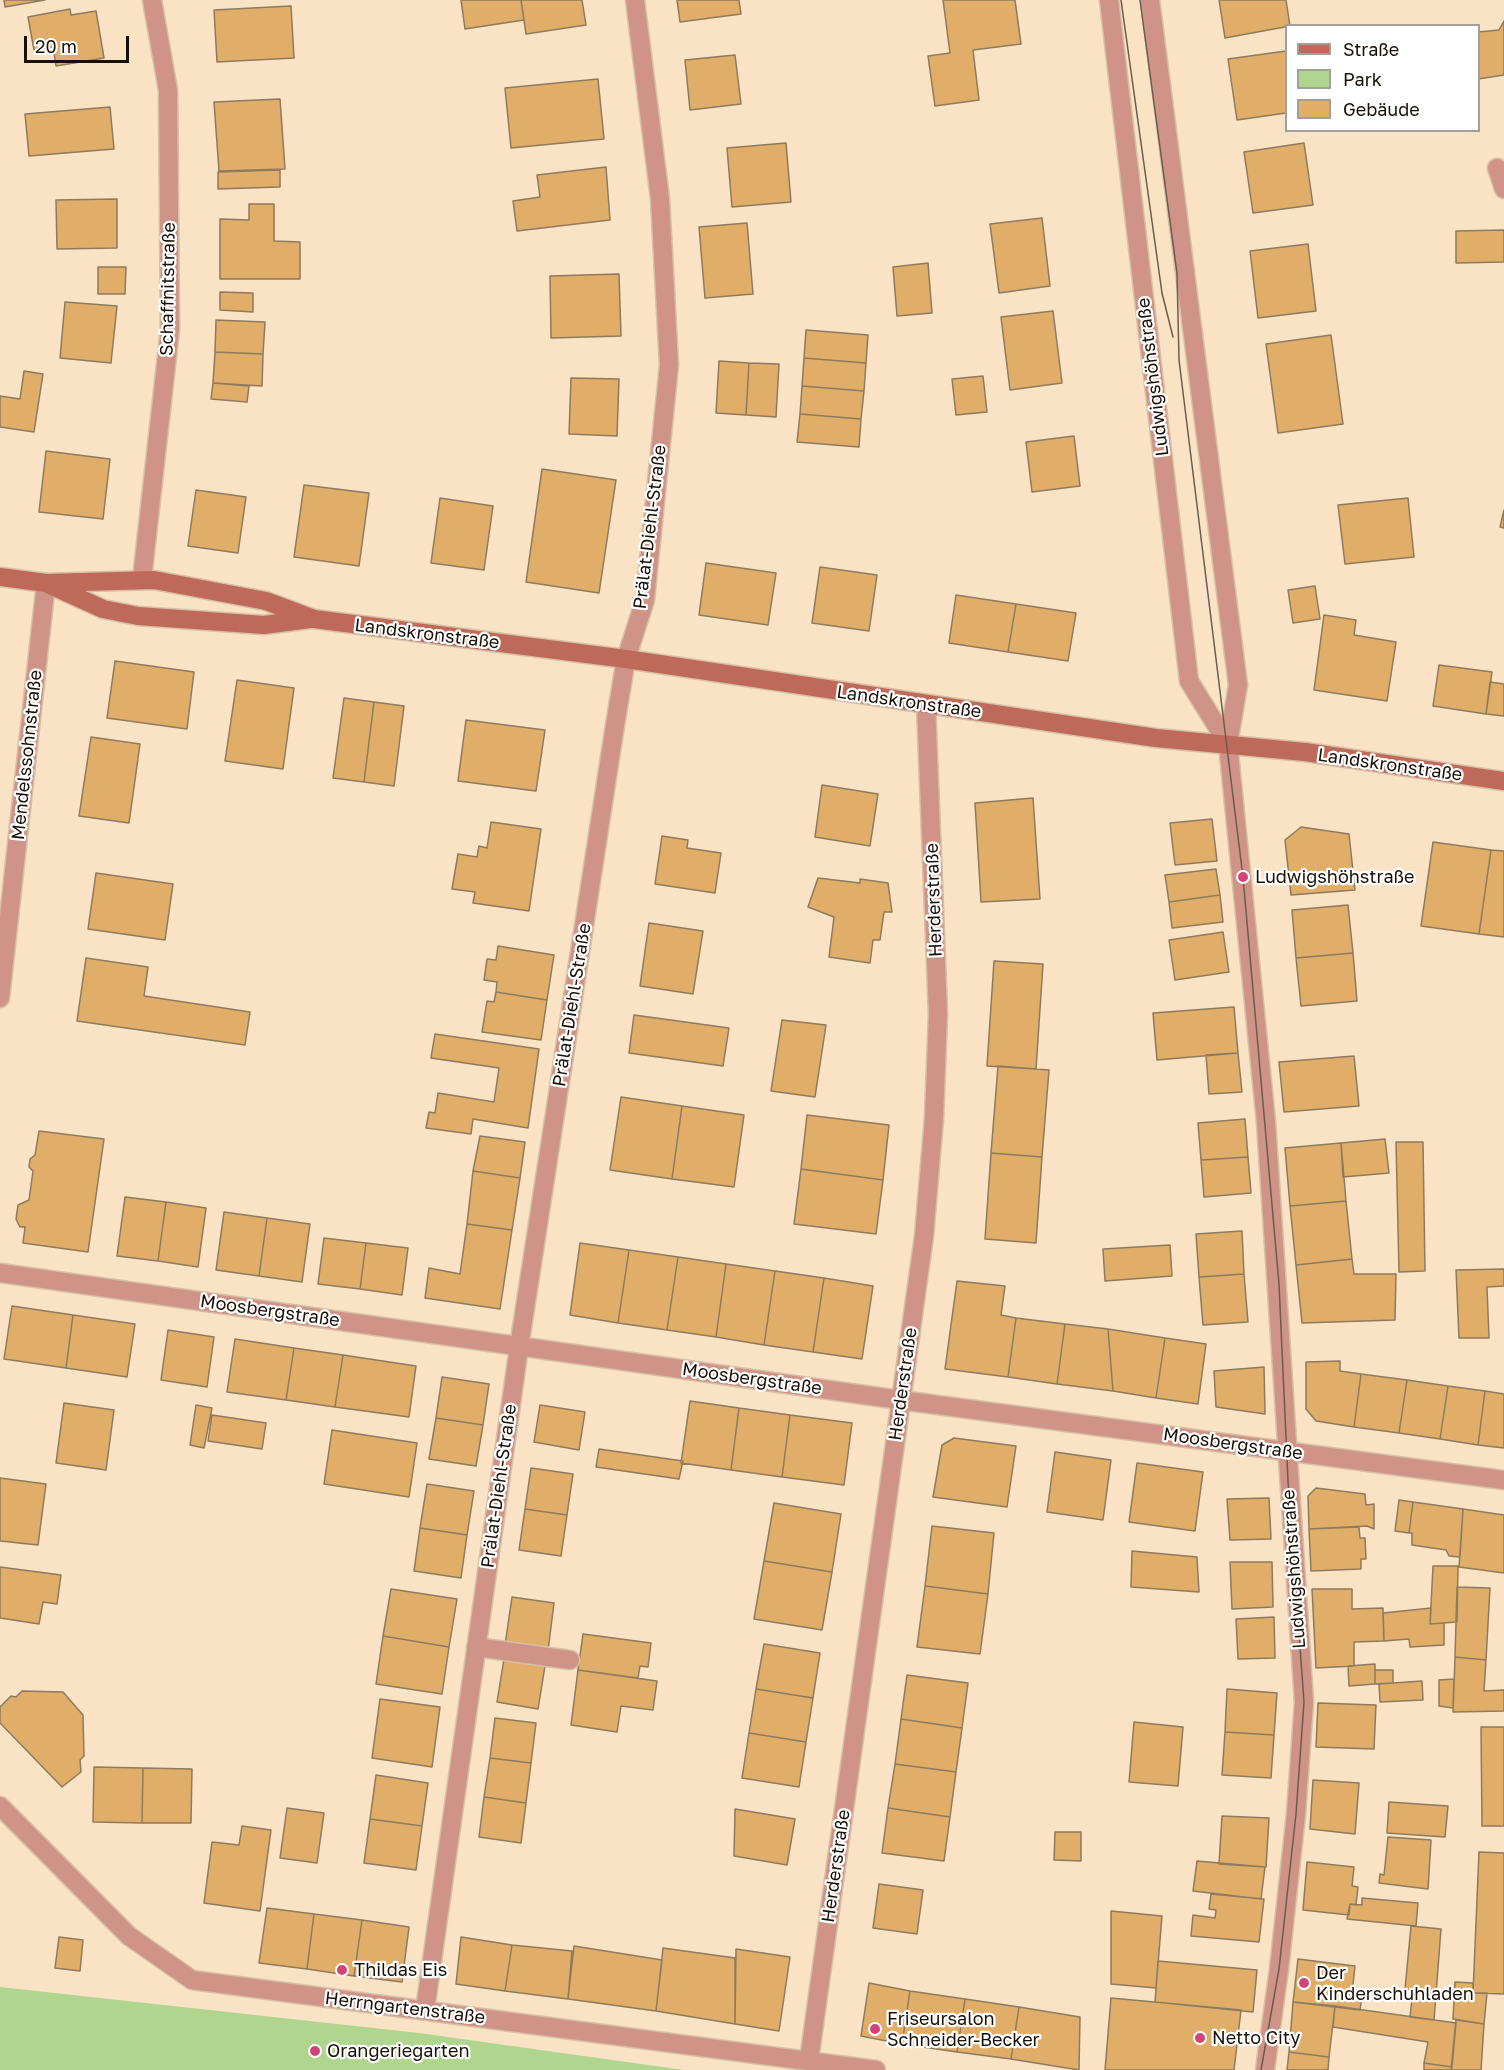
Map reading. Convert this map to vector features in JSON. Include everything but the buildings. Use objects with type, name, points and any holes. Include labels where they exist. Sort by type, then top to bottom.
[{"type":"main road","name":"Landskronstraße","points":[[0,577],[46,583],[142,579],[266,601],[314,619],[626,659],[1156,738],[1228,744],[1504,781]]},
{"type":"main road","name":"Landskronstraße","points":[[46,583],[103,609],[138,616],[264,625],[314,619]]},
{"type":"street","name":"Schaffnitstraße","points":[[142,579],[171,329],[168,90],[152,0]]},
{"type":"street","name":"Prälat-Diehl-Straße","points":[[424,2010],[519,1347],[626,659],[645,600],[669,365],[660,199],[635,0]]},
{"type":"street","name":"Ludwigshöhstraße","points":[[1109,0],[1189,681],[1228,744]]},
{"type":"street","name":"Ludwigshöhstraße","points":[[1150,0],[1238,685],[1228,744],[1266,1122],[1304,1702],[1284,1922],[1265,2070]]},
{"type":"street","points":[[1497,168],[1504,189]]},
{"type":"street","name":"Mendelssohnstraße","points":[[0,998],[46,583]]},
{"type":"street","name":"Herderstraße","points":[[809,2060],[924,1236],[934,1118],[939,1014],[926,704]]},
{"type":"street","name":"Moosbergstraße","points":[[0,1273],[900,1400],[1504,1480]]},
{"type":"street","points":[[476,1647],[570,1660]]},
{"type":"street","name":"Herrngartenstraße","points":[[0,1806],[129,1936],[192,1980],[876,2070]]},
{"type":"green space","name":"Orangeriegarten","points":[[0,1987],[419,2033],[684,2070],[0,2070]]},
{"type":"tram line","points":[[1121,0],[1162,293],[1173,337]]},
{"type":"tram line","points":[[1140,0],[1177,273],[1179,360],[1243,877],[1279,1284],[1288,1481],[1304,1702],[1296,1814],[1279,1969],[1261,2070]]},
{"type":"place","name":"Ludwigshöhstraße","points":[[1243,877]]},
{"type":"place","name":"Thildas Eis","points":[[342,1970]]},
{"type":"place","name":"Der Kinderschuhladen","points":[[1304,1983]]},
{"type":"place","name":"Friseursalon Schneider-Becker","points":[[875,2029]]},
{"type":"place","name":"Netto City","points":[[1200,2038]]},
{"type":"place","name":"Orangeriegarten","points":[[315,2051]]}]
